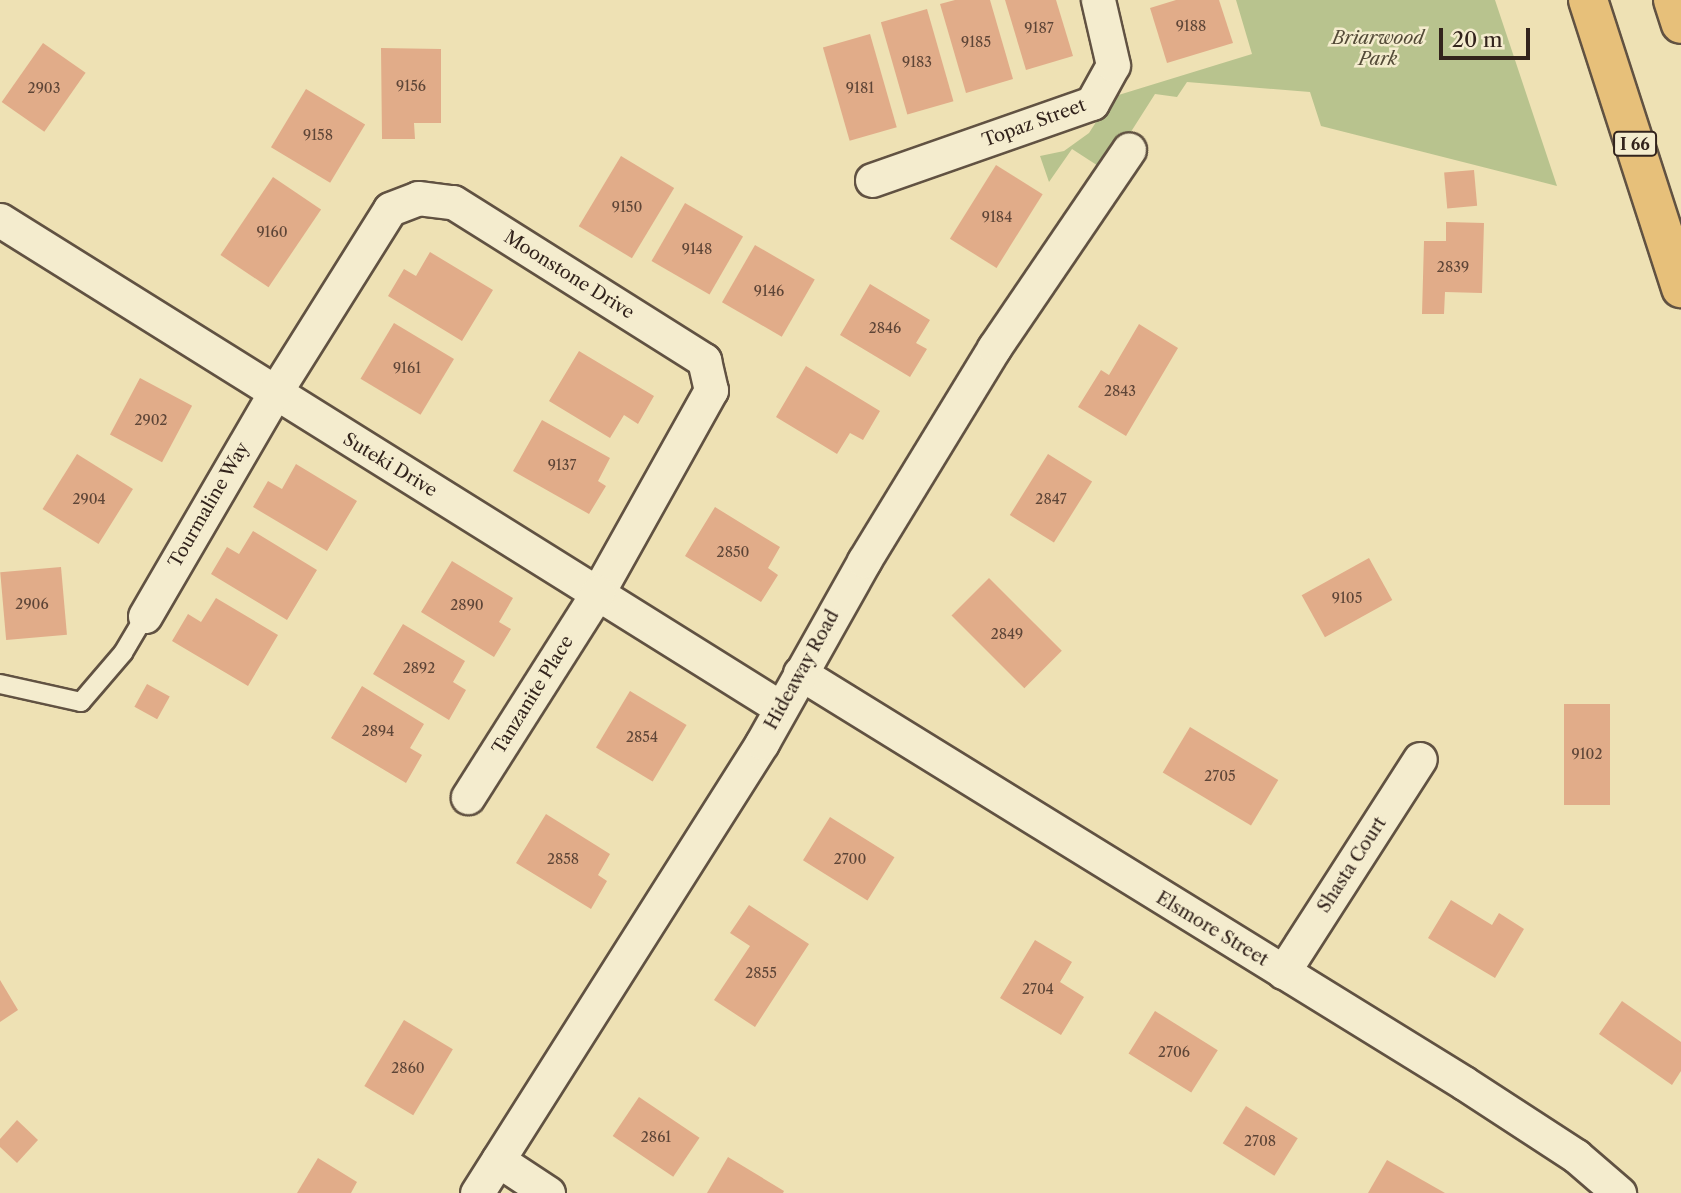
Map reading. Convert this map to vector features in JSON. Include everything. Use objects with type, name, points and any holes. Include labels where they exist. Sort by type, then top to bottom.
[{"type":"highway","name":"I 66","points":[[1588,0],[1681,288]]},
{"type":"highway","points":[[1673,0],[1681,24]]},
{"type":"street","name":"Topaz Street","points":[[872,180],[1092,103],[1113,65],[1098,0]]},
{"type":"street","name":"Hideaway Road","points":[[477,1193],[781,708],[994,348],[1129,149]]},
{"type":"street","name":"Moonstone Drive","points":[[274,394],[390,209],[418,198],[453,202],[704,360],[711,390],[598,592]]},
{"type":"street","name":"Suteki Drive","points":[[0,220],[274,394],[598,592],[781,708]]},
{"type":"street","name":"Tourmaline Way","points":[[145,616],[274,394]]},
{"type":"street","name":"Tanzanite Place","points":[[468,797],[598,592]]},
{"type":"street","name":"Elsmore Street","points":[[800,673],[1576,1156],[1619,1193]]},
{"type":"street","name":"Shasta Court","points":[[1283,972],[1420,759]]},
{"type":"street","points":[[498,1160],[548,1193]]},
{"type":"lane","points":[[0,684],[81,702],[123,653],[145,616]]},
{"type":"green space","name":"Briarwood Park","points":[[1236,0],[1495,0],[1557,186],[1321,126],[1310,92],[1187,82],[1177,97],[1155,94],[1106,171],[1072,149],[1049,182],[1040,156],[1064,151],[1089,133],[1112,97],[1252,54]]},
{"type":"building","points":[[955,0],[990,0],[1013,79],[966,93],[940,4]]},
{"type":"building","points":[[1005,0],[1056,0],[1073,56],[1026,70]]},
{"type":"building","points":[[1176,0],[1219,0],[1233,43],[1167,63],[1150,8]]},
{"type":"building","points":[[927,9],[953,101],[907,115],[881,22]]},
{"type":"building","points":[[870,34],[897,127],[850,141],[823,48]]},
{"type":"building","points":[[43,43],[86,73],[44,132],[2,102]]},
{"type":"building","points":[[381,48],[441,49],[441,123],[414,123],[415,139],[382,139]]},
{"type":"building","points":[[306,89],[365,125],[330,183],[271,147]]},
{"type":"building","points":[[621,156],[674,188],[632,258],[579,226]]},
{"type":"building","points":[[996,165],[1043,194],[997,268],[950,239]]},
{"type":"building","points":[[1474,170],[1477,206],[1447,208],[1444,173]]},
{"type":"building","points":[[273,177],[321,209],[269,287],[220,255]]},
{"type":"building","points":[[685,203],[743,236],[710,295],[652,261]]},
{"type":"building","points":[[1446,222],[1484,223],[1482,293],[1445,292],[1444,314],[1422,314],[1424,241],[1446,241]]},
{"type":"building","points":[[755,245],[815,280],[782,337],[722,302]]},
{"type":"building","points":[[430,252],[493,290],[462,341],[388,296],[404,269],[416,276]]},
{"type":"building","points":[[870,284],[930,320],[916,343],[927,349],[910,377],[840,335]]},
{"type":"building","points":[[394,323],[454,359],[421,415],[361,379]]},
{"type":"building","points":[[1139,324],[1178,348],[1126,436],[1078,407],[1101,370],[1109,375]]},
{"type":"building","points":[[579,351],[654,396],[638,424],[624,415],[610,438],[549,401]]},
{"type":"building","points":[[806,366],[880,411],[863,440],[850,433],[837,454],[776,417]]},
{"type":"building","points":[[140,378],[192,406],[162,462],[110,435]]},
{"type":"building","points":[[542,420],[610,458],[598,481],[606,486],[589,514],[513,471]]},
{"type":"building","points":[[77,454],[133,489],[99,544],[43,509]]},
{"type":"building","points":[[1048,454],[1092,482],[1054,543],[1010,515]]},
{"type":"building","points":[[296,464],[357,501],[327,551],[253,507],[268,481],[282,489]]},
{"type":"building","points":[[715,507],[780,547],[768,568],[778,575],[761,602],[685,556]]},
{"type":"building","points":[[253,531],[317,570],[287,620],[211,574],[227,547],[239,554]]},
{"type":"building","points":[[1369,558],[1392,600],[1325,637],[1302,595]]},
{"type":"building","points":[[452,561],[513,598],[499,622],[511,629],[494,657],[421,612]]},
{"type":"building","points":[[61,567],[67,635],[6,640],[0,572]]},
{"type":"building","points":[[989,578],[1062,651],[1024,688],[952,615]]},
{"type":"building","points":[[216,598],[278,635],[248,686],[172,641],[188,614],[201,622]]},
{"type":"building","points":[[403,624],[465,661],[453,682],[466,690],[449,720],[373,674]]},
{"type":"building","points":[[147,684],[170,697],[157,719],[134,707]]},
{"type":"building","points":[[362,686],[424,724],[410,748],[422,755],[406,783],[331,738]]},
{"type":"building","points":[[630,691],[687,725],[653,782],[596,748]]},
{"type":"building","points":[[1564,704],[1610,704],[1610,805],[1564,805]]},
{"type":"building","points":[[1190,727],[1278,780],[1251,825],[1163,772]]},
{"type":"building","points":[[546,814],[610,854],[598,875],[607,881],[591,909],[516,863]]},
{"type":"building","points":[[830,817],[894,857],[867,901],[803,860]]},
{"type":"building","points":[[1451,900],[1492,925],[1499,913],[1524,929],[1495,978],[1428,938]]},
{"type":"building","points":[[749,905],[809,944],[755,1027],[714,1000],[750,946],[730,933]]},
{"type":"building","points":[[1035,940],[1072,962],[1060,982],[1084,997],[1061,1035],[1000,998]]},
{"type":"building","points":[[0,980],[18,1010],[0,1022]]},
{"type":"building","points":[[1622,1001],[1681,1042],[1681,1071],[1672,1085],[1599,1034]]},
{"type":"building","points":[[1155,1011],[1218,1050],[1191,1093],[1129,1053]]},
{"type":"building","points":[[404,1020],[453,1049],[413,1115],[364,1086]]},
{"type":"building","points":[[639,1097],[700,1138],[673,1177],[613,1136]]},
{"type":"building","points":[[1246,1106],[1298,1138],[1274,1176],[1223,1143]]},
{"type":"building","points":[[17,1120],[38,1140],[17,1163],[0,1147],[0,1139]]},
{"type":"building","points":[[728,1157],[784,1191],[783,1193],[707,1193]]},
{"type":"building","points":[[318,1158],[357,1182],[351,1193],[297,1193]]},
{"type":"building","points":[[1387,1160],[1445,1193],[1368,1193]]}]
